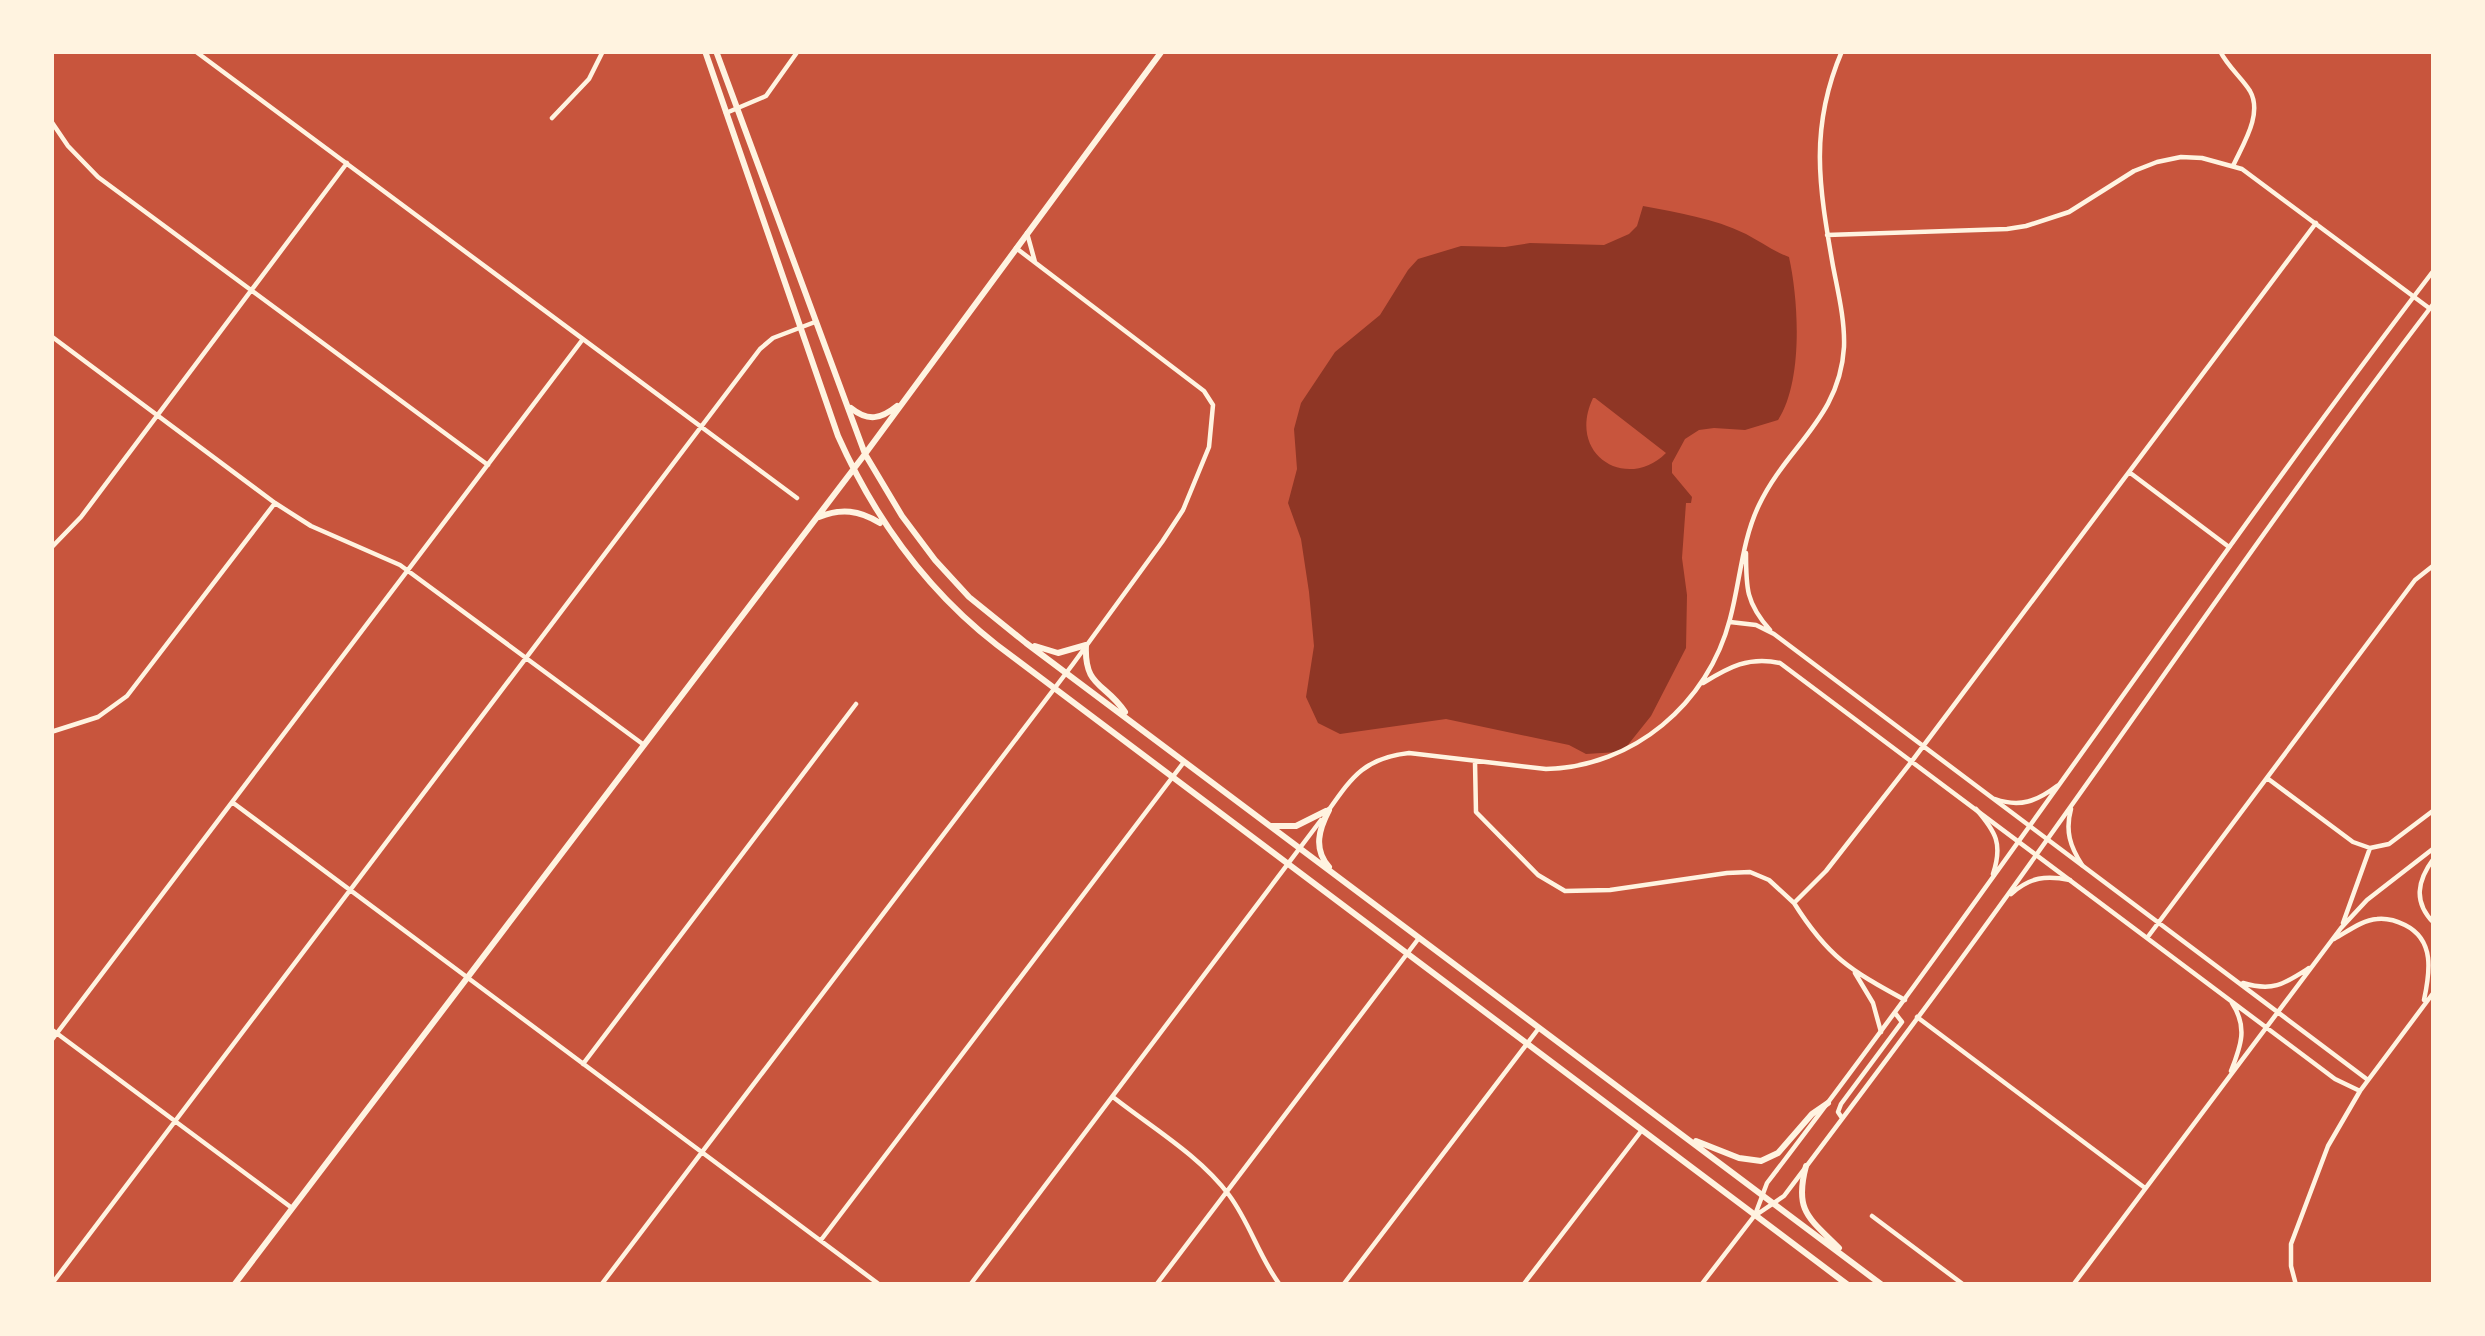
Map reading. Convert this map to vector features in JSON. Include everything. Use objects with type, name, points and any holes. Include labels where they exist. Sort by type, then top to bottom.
[{"type":"main road","points":[[705,51],[799,328],[853,469],[885,526],[920,572],[967,622],[1848,1285]]},
{"type":"main road","points":[[716,51],[865,454],[902,516],[969,596],[1882,1285]]},
{"type":"main road","points":[[234,1285],[865,454],[1162,51]]},
{"type":"main road","points":[[847,404],[872,419],[904,400]]},
{"type":"main road","points":[[816,518],[847,510],[885,526]]},
{"type":"main road","points":[[1026,643],[1058,653],[1087,645],[1088,673],[1130,719]]},
{"type":"main road","points":[[1268,825],[1296,826],[1329,810]]},
{"type":"main road","points":[[1329,810],[1319,845],[1322,860],[1337,876]]},
{"type":"main road","points":[[1684,1136],[1739,1158],[1761,1160],[1778,1153],[1828,1103]]},
{"type":"main road","points":[[1806,1166],[1799,1196],[1804,1207],[1854,1264]]},
{"type":"street","points":[[195,51],[797,498]]},
{"type":"street","points":[[552,118],[589,79],[603,51]]},
{"type":"street","points":[[726,113],[766,96],[799,51]]},
{"type":"street","points":[[970,1285],[1361,769],[1377,759],[1408,753],[1546,770],[1602,761],[1649,737],[1698,686],[1730,622],[1760,501],[1826,411],[1841,369],[1843,325],[1820,194],[1819,149],[1829,88],[1842,51]]},
{"type":"street","points":[[2220,51],[2251,92],[2255,111],[2233,166]]},
{"type":"street","points":[[51,122],[98,178],[488,465]]},
{"type":"street","points":[[1702,1285],[1755,1215],[1784,1196],[2048,840],[2432,306],[2260,182],[2233,166],[2202,158],[2157,162],[2069,212],[2026,226],[1827,235]]},
{"type":"street","points":[[51,548],[81,517],[347,163]]},
{"type":"street","points":[[1794,903],[1826,871],[1912,761],[2317,224]]},
{"type":"street","points":[[1028,233],[1035,262]]},
{"type":"street","points":[[601,1285],[1087,645],[1183,510],[1209,447],[1213,405],[1193,382],[1016,248]]},
{"type":"street","points":[[1755,1215],[1767,1183],[1990,884],[2434,270]]},
{"type":"street","points":[[51,1285],[766,343],[816,322]]},
{"type":"street","points":[[51,336],[275,503],[310,526],[408,570],[644,745]]},
{"type":"street","points":[[51,1041],[54,1031],[583,339]]},
{"type":"street","points":[[2129,472],[2229,548]]},
{"type":"street","points":[[51,732],[98,717],[127,696],[275,503]]},
{"type":"street","points":[[1746,543],[1748,598],[1774,634]]},
{"type":"street","points":[[2147,938],[2415,580],[2434,565]]},
{"type":"street","points":[[1730,622],[1756,625],[1774,634],[2368,1081]]},
{"type":"street","points":[[1698,686],[1746,661],[1780,663],[2335,1079],[2360,1091]]},
{"type":"street","points":[[583,1064],[856,704]]},
{"type":"street","points":[[820,1241],[1184,762]]},
{"type":"street","points":[[1475,762],[1476,812],[1538,875],[1565,892],[1750,872],[1769,880],[1794,903],[1815,936],[1855,973],[1905,1000]]},
{"type":"street","points":[[2267,778],[2353,842],[2370,848],[2390,844],[2434,810]]},
{"type":"street","points":[[1995,800],[2008,804],[2037,800],[2062,783]]},
{"type":"street","points":[[232,802],[880,1285]]},
{"type":"street","points":[[2072,806],[2067,832],[2082,865]]},
{"type":"street","points":[[1976,809],[1998,845],[1990,884]]},
{"type":"street","points":[[2342,928],[2370,848]]},
{"type":"street","points":[[2073,1285],[2332,940],[2367,899],[2434,848]]},
{"type":"street","points":[[2434,858],[2423,874],[2418,898],[2434,923]]},
{"type":"street","points":[[2002,902],[2031,880],[2070,880]]},
{"type":"street","points":[[2332,940],[2378,919],[2401,922],[2412,929],[2428,951],[2423,1006]]},
{"type":"street","points":[[1156,1285],[1419,938]]},
{"type":"street","points":[[2236,981],[2274,987],[2314,964]]},
{"type":"street","points":[[1855,973],[1874,1003],[1881,1032]]},
{"type":"street","points":[[2296,1285],[2291,1244],[2328,1146],[2360,1091],[2434,992]]},
{"type":"street","points":[[2228,999],[2242,1023],[2243,1039],[2229,1078]]},
{"type":"street","points":[[1842,1118],[1838,1114],[1841,1105],[1901,1024],[1903,1019],[1895,1013]]},
{"type":"street","points":[[1917,1017],[2145,1189]]},
{"type":"street","points":[[1343,1285],[1539,1028]]},
{"type":"street","points":[[54,1031],[292,1208]]},
{"type":"street","points":[[1113,1097],[1192,1158],[1227,1192],[1280,1285]]},
{"type":"street","points":[[1523,1285],[1642,1130]]},
{"type":"street","points":[[1872,1216],[1964,1285]]},
{"type":"shaded area","points":[[1643,206],[1683,214],[1734,228],[1789,257],[1797,318],[1792,385],[1778,420],[1745,430],[1699,430],[1685,439],[1672,463],[1672,473],[1692,497],[1686,503],[1682,558],[1686,648],[1651,716],[1618,752],[1586,754],[1569,745],[1446,719],[1340,734],[1318,723],[1306,697],[1314,646],[1309,592],[1301,539],[1288,503],[1297,469],[1294,429],[1301,403],[1335,352],[1380,315],[1418,259],[1461,246],[1604,245],[1637,226]],"holes":[[[1595,398],[1666,453],[1634,469],[1605,462],[1588,436],[1587,418]]]}]
